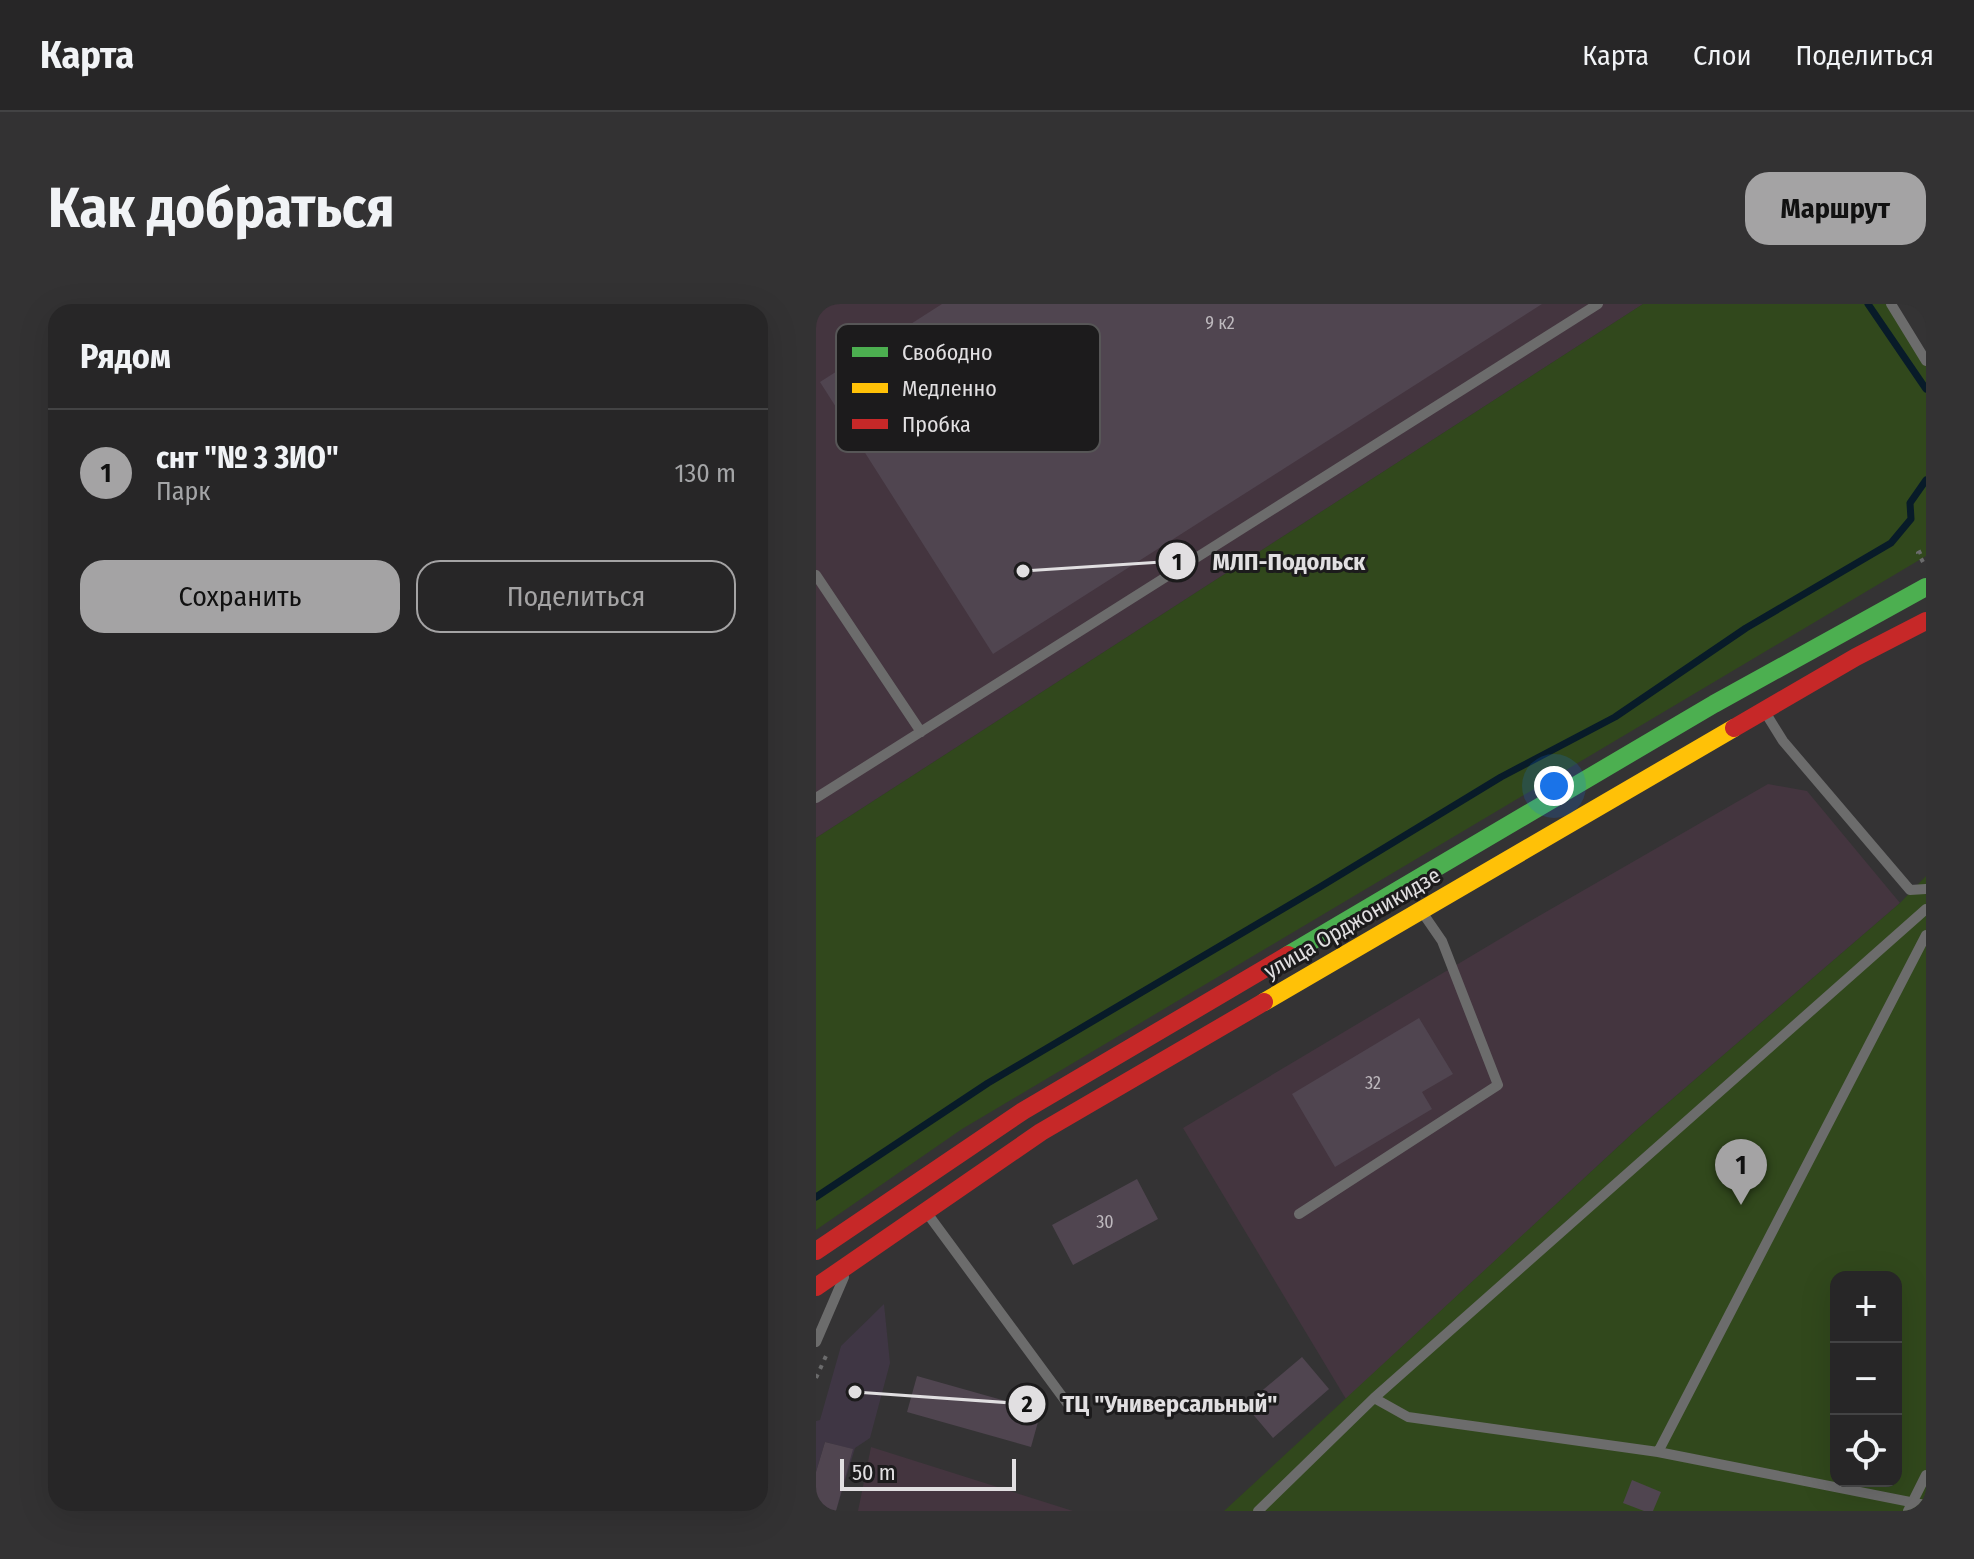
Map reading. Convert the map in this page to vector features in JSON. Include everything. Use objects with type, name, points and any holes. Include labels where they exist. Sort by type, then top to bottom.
[{"type":"main road","name":"улица Орджоникидзе","points":[[816,1251],[1023,1111],[1714,704],[1922,587]]},
{"type":"main road","name":"улица Орджоникидзе","points":[[816,1287],[1041,1132],[1764,710],[1926,621]]},
{"type":"lane","points":[[816,798],[1598,304]]},
{"type":"lane","points":[[1891,304],[1926,361]]},
{"type":"lane","points":[[816,575],[921,732]]},
{"type":"lane","points":[[1764,710],[1783,741],[1910,890],[1926,889]]},
{"type":"lane","points":[[1258,1511],[1374,1398],[1926,909]]},
{"type":"lane","points":[[1299,1214],[1498,1085],[1442,941],[1421,910]]},
{"type":"lane","points":[[1658,1452],[1926,935]]},
{"type":"lane","points":[[926,1211],[1067,1403]]},
{"type":"lane","points":[[816,1342],[849,1264]]},
{"type":"lane","points":[[1374,1398],[1408,1417],[1658,1452],[1909,1507],[1926,1505]]},
{"type":"lane","points":[[1909,1507],[1926,1475]]},
{"type":"path","points":[[1918,553],[1926,549]]},
{"type":"path","points":[[816,1378],[831,1346]]},
{"type":"shaded area","points":[[816,304],[1643,304],[816,838]]},
{"type":"shaded area","points":[[1768,784],[1807,791],[1900,903],[1634,1132],[1346,1399],[1183,1128],[1525,924]]},
{"type":"shaded area","points":[[884,1304],[890,1363],[870,1438],[855,1448],[836,1511],[852,1449],[825,1442],[816,1472],[816,1421],[820,1420],[841,1346]]},
{"type":"shaded area","points":[[871,1447],[1073,1511],[858,1511]]},
{"type":"green space","points":[[1643,304],[1889,304],[1926,363],[1926,556],[962,1129],[816,1230],[816,838]]},
{"type":"green space","points":[[1926,876],[1926,1511],[1224,1511],[1634,1132],[1900,903]]},
{"type":"building","points":[[942,304],[1542,304],[993,654],[865,452],[1100,452],[1100,324],[911,324]]},
{"type":"building","points":[[836,372],[836,407],[820,382]]},
{"type":"building","points":[[1419,1018],[1453,1074],[1422,1092],[1432,1109],[1335,1167],[1292,1094]]},
{"type":"building","points":[[1137,1179],[1158,1219],[1073,1265],[1052,1225]]},
{"type":"building","points":[[1302,1357],[1329,1389],[1273,1438],[1245,1405]]},
{"type":"building","points":[[917,1376],[1041,1411],[1031,1447],[907,1412]]},
{"type":"building","points":[[825,1442],[853,1449],[836,1511],[816,1511],[816,1472]]},
{"type":"building","points":[[1632,1480],[1661,1492],[1653,1511],[1623,1503]]},
{"type":"waterway","points":[[1868,304],[1926,389]]},
{"type":"waterway","points":[[816,1197],[988,1083],[1501,777],[1615,717],[1746,628],[1891,543],[1911,519],[1910,503],[1926,480]]},
{"type":"traffic: fast","points":[[1288,955],[1714,704],[1926,587]]},
{"type":"traffic: slow","points":[[1264,1002],[1734,728]]},
{"type":"traffic: jam","points":[[1734,728],[1856,657],[1926,621]]},
{"type":"traffic: jam","points":[[816,1251],[1023,1111],[1288,955]]},
{"type":"traffic: jam","points":[[816,1287],[1041,1132],[1264,1002]]},
{"type":"place","name":"МЛП-Подольск","points":[[1023,571]]},
{"type":"place","name":"снт \"№ 3 ЗИО\"","points":[[1741,1205]]},
{"type":"place","name":"ТЦ \"Универсальный\"","points":[[855,1392]]}]
